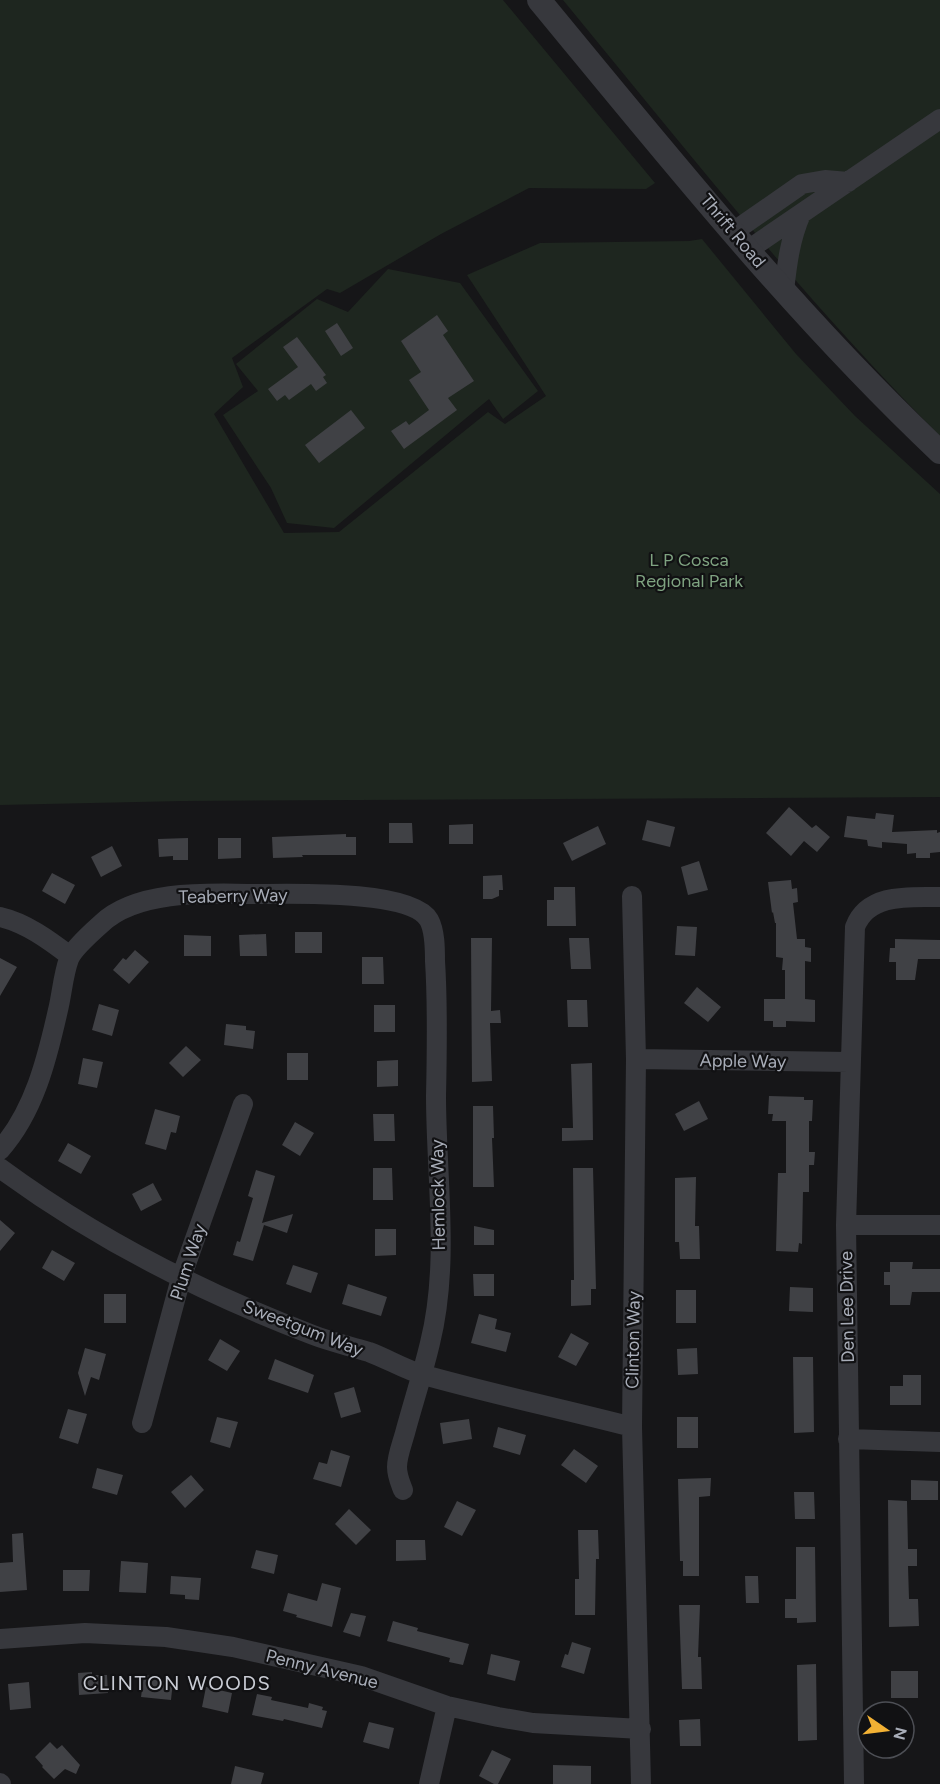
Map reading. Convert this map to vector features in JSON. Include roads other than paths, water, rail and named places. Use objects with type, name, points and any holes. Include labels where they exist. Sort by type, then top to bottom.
[{"type":"street","name":"Thrift Road","points":[[538,0],[784,291],[845,357],[940,452]]},
{"type":"street","points":[[741,241],[801,214],[940,119]]},
{"type":"street","points":[[741,241],[802,184],[825,180],[848,182]]},
{"type":"street","points":[[784,291],[789,250],[793,232],[801,214]]},
{"type":"street","name":"Teaberry Way","points":[[70,956],[104,921],[120,910],[163,898],[220,893],[357,896],[391,900],[408,906]]},
{"type":"street","name":"Clinton Way","points":[[632,896],[636,1059],[632,1426],[641,1784]]},
{"type":"street","name":"Den Lee Drive","points":[[854,1784],[846,1225],[849,1062],[855,927],[861,915],[879,902],[892,898],[940,897]]},
{"type":"street","name":"Hemlock Way","points":[[404,1490],[399,1479],[397,1465],[433,1331],[440,1243],[434,942],[429,920],[408,906]]},
{"type":"street","points":[[0,917],[25,926],[70,956],[58,1011],[36,1088],[19,1124],[0,1150]]},
{"type":"street","name":"Apple Way","points":[[636,1059],[849,1062]]},
{"type":"street","name":"Plum Way","points":[[142,1423],[181,1278],[243,1104]]},
{"type":"street","name":"Sweetgum Way","points":[[0,1168],[28,1189],[181,1278],[313,1335],[370,1353],[421,1374],[632,1426]]},
{"type":"street","points":[[846,1225],[940,1226]]},
{"type":"street","points":[[848,1439],[940,1442]]},
{"type":"street","name":"Penny Avenue","points":[[0,1639],[85,1633],[166,1636],[233,1647],[361,1676],[447,1706],[533,1723],[640,1729]]},
{"type":"street","points":[[429,1784],[447,1706]]},
{"type":"district","name":"CLINTON WOODS","points":[[177,1683]]},
{"type":"park label","name":"L P Cosca Regional Park","points":[[689,570]]}]
